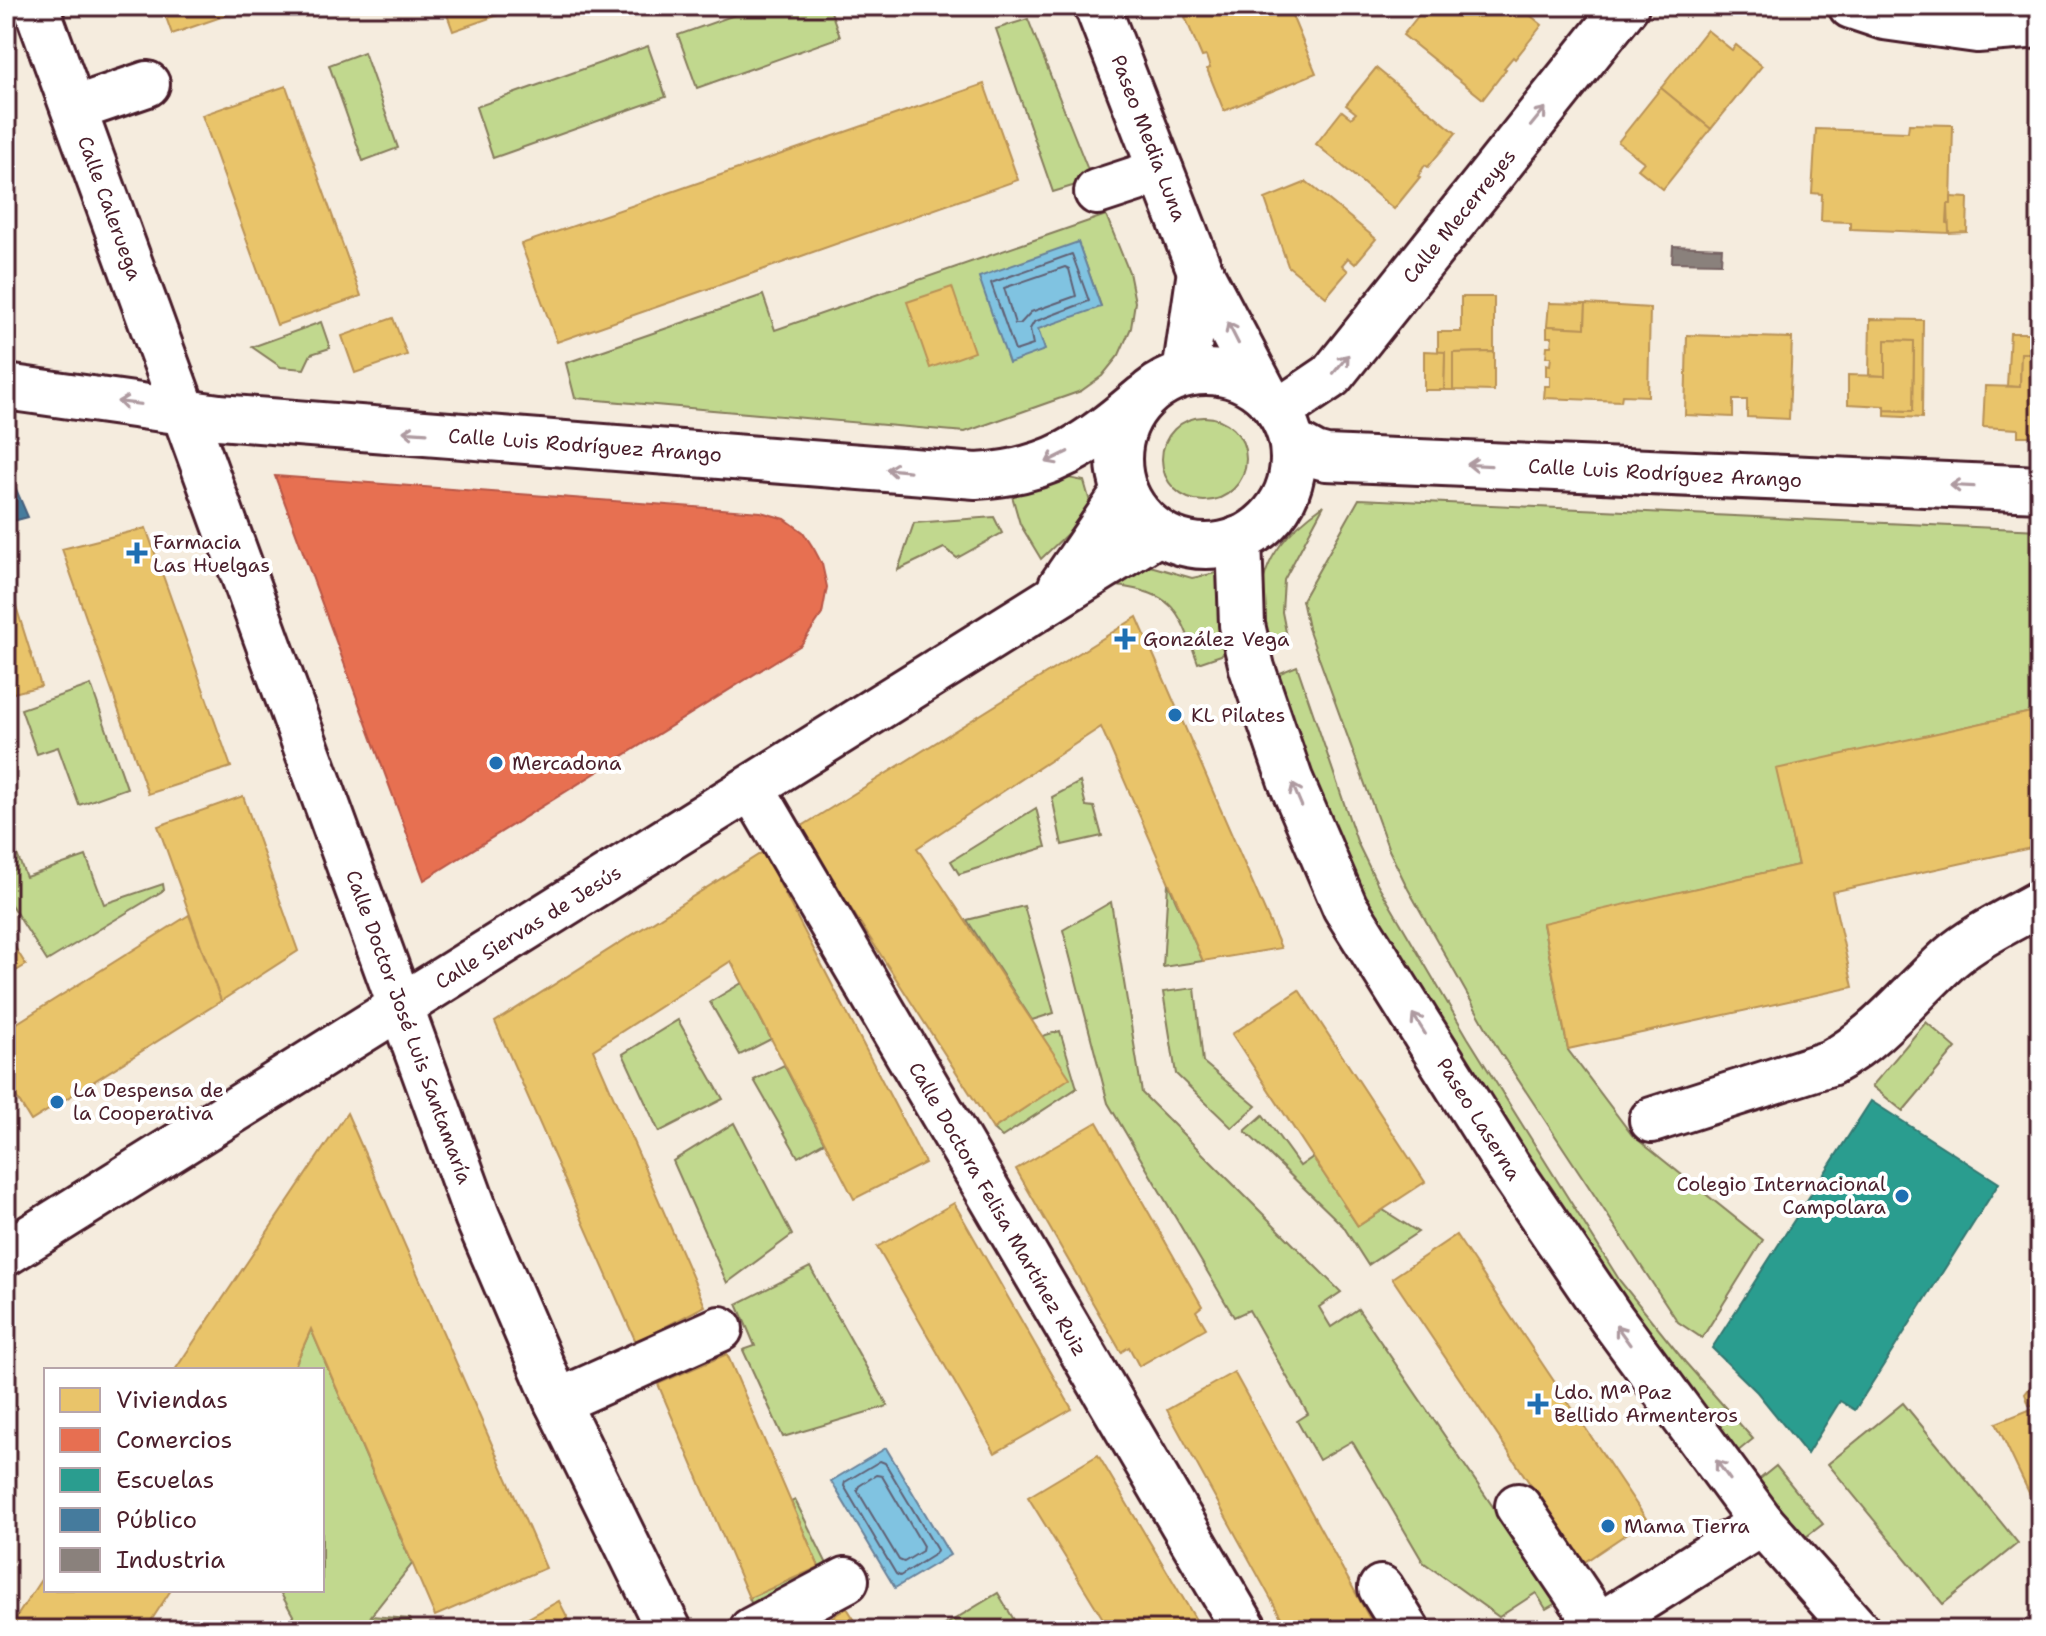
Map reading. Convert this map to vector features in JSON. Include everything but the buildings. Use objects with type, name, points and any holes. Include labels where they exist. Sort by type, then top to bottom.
[{"type":"street","name":"Calle Caleruega","points":[[36,6],[184,410]]},
{"type":"street","name":"Paseo Media Luna","points":[[1097,6],[1200,271],[1279,416]]},
{"type":"street","name":"Calle Mecerreyes","points":[[1279,416],[1331,376],[1626,6]]},
{"type":"street","points":[[1851,6],[1884,17],[1977,30],[2040,25]]},
{"type":"street","points":[[74,109],[147,84]]},
{"type":"street","points":[[1097,192],[1161,171]]},
{"type":"street","name":"Paseo Media Luna","points":[[1185,374],[1200,271]]},
{"type":"street","points":[[1213,372],[1241,379],[1279,416],[1292,472],[1286,496],[1272,516],[1239,539],[1213,546],[1194,546],[1158,533],[1139,514],[1125,492],[1119,467],[1121,441],[1129,417],[1144,397],[1163,383],[1185,374],[1213,372]]},
{"type":"street","name":"Calle Luis Rodríguez Arango","points":[[6,387],[219,417],[976,476],[1004,475],[1048,463],[1094,439],[1144,397]]},
{"type":"street","name":"Calle Doctor José Luis Santamaría","points":[[184,410],[477,1216],[557,1402],[669,1630]]},
{"type":"street","name":"Calle Luis Rodríguez Arango","points":[[1279,416],[1315,455],[1326,458],[2040,489]]},
{"type":"street","name":"Calle Siervas de Jesús","points":[[1051,602],[1125,492]]},
{"type":"street","name":"Calle Siervas de Jesús","points":[[6,1253],[1158,533]]},
{"type":"street","name":"Paseo Laserna","points":[[1239,539],[1242,625],[1252,668],[1290,779],[1345,907],[1507,1165],[1593,1292],[1762,1523],[1857,1630]]},
{"type":"street","name":"Calle Doctora Felisa Martínez Ruiz","points":[[752,788],[1245,1630]]},
{"type":"street","points":[[1652,1120],[1830,1063],[1881,1028],[1953,955],[2040,903]]},
{"type":"street","points":[[557,1402],[720,1329]]},
{"type":"street","points":[[1518,1506],[1596,1628],[1762,1523]]},
{"type":"street","points":[[752,1630],[846,1580]]},
{"type":"street","points":[[1381,1588],[1407,1630]]},
{"type":"green space","points":[[760,6],[829,6],[840,37],[697,88],[678,35]]},
{"type":"green space","points":[[1028,19],[1092,180],[1053,192],[996,29]]},
{"type":"green space","points":[[648,46],[666,97],[493,158],[476,107]]},
{"type":"green space","points":[[364,52],[398,148],[363,161],[329,65]]},
{"type":"green space","points":[[1106,215],[1129,272],[1135,302],[1131,328],[1119,355],[1102,376],[1081,391],[965,432],[575,398],[566,363],[763,295],[775,330]],"holes":[[[1078,243],[1101,306],[1037,329]]]},
{"type":"green space","points":[[321,322],[330,348],[311,354],[304,369],[281,367],[252,347]]},
{"type":"green space","points":[[1204,417],[1220,420],[1234,429],[1243,443],[1246,459],[1243,475],[1234,489],[1220,498],[1204,501],[1188,498],[1174,489],[1165,475],[1162,459],[1165,443],[1174,429],[1188,420]]},
{"type":"green space","points":[[1064,477],[1084,481],[1090,502],[1067,534],[1041,559],[1020,524],[1009,485]]},
{"type":"green space","points":[[1359,499],[2040,530],[2040,710],[1777,770],[1798,865],[1543,924],[1568,1050],[1632,1135],[1763,1240],[1702,1338],[1678,1322],[1498,1049],[1389,850],[1308,628],[1302,600]]},
{"type":"green space","points":[[1324,505],[1284,580],[1282,612],[1287,637],[1267,644],[1261,605],[1267,570],[1280,545]]},
{"type":"green space","points":[[994,517],[1002,533],[957,558],[944,548],[898,570],[914,523]]},
{"type":"green space","points":[[1150,566],[1192,578],[1216,573],[1222,576],[1220,631],[1224,654],[1198,663],[1180,618],[1164,600],[1137,589],[1117,586],[1116,583],[1140,567]]},
{"type":"green space","points":[[1297,666],[1358,844],[1377,883],[1468,1038],[1620,1281],[1685,1362],[1753,1439],[1732,1456],[1643,1336],[1414,982],[1366,896],[1314,781],[1275,675]]},
{"type":"green space","points":[[91,685],[127,788],[79,805],[58,747],[37,754],[21,709]]},
{"type":"green space","points":[[1080,782],[1086,806],[1094,807],[1102,836],[1062,845],[1052,797]]},
{"type":"green space","points":[[1036,808],[1046,847],[959,874],[951,861]]},
{"type":"green space","points":[[6,827],[26,877],[86,856],[104,904],[163,884],[164,890],[47,961],[6,897]]},
{"type":"green space","points":[[1168,883],[1203,961],[1163,967]]},
{"type":"green space","points":[[1111,902],[1142,1093],[1341,1292],[1319,1307],[1331,1327],[1358,1309],[1558,1602],[1546,1609],[1536,1593],[1499,1617],[1423,1562],[1352,1441],[1319,1460],[1297,1421],[1308,1414],[1249,1310],[1234,1317],[1108,1103],[1063,930]]},
{"type":"green space","points":[[1024,906],[1054,1013],[1032,1020],[967,920]]},
{"type":"green space","points":[[742,983],[771,1039],[740,1055],[710,1002]]},
{"type":"green space","points":[[1195,988],[1203,1062],[1256,1106],[1232,1128],[1176,1074],[1163,992]]},
{"type":"green space","points":[[678,1020],[723,1099],[659,1132],[623,1054]]},
{"type":"green space","points":[[1926,1022],[1956,1048],[1903,1111],[1872,1086]]},
{"type":"green space","points":[[1060,1031],[1077,1088],[1002,1137],[993,1129],[1069,1078],[1042,1036]]},
{"type":"green space","points":[[784,1065],[824,1142],[798,1157],[754,1080]]},
{"type":"green space","points":[[1263,1115],[1300,1166],[1313,1157],[1358,1226],[1383,1210],[1418,1232],[1368,1265],[1343,1226],[1245,1131]]},
{"type":"green space","points":[[734,1123],[792,1235],[727,1283],[673,1161]]},
{"type":"green space","points":[[810,1267],[888,1406],[783,1437],[743,1350],[755,1346],[737,1304]]},
{"type":"green space","points":[[311,1329],[412,1564],[371,1616],[410,1619],[413,1630],[301,1630],[280,1592],[324,1592],[324,1368],[294,1368]]},
{"type":"green space","points":[[1903,1403],[2018,1543],[1943,1604],[1828,1464]]},
{"type":"green space","points":[[1776,1466],[1823,1524],[1802,1540],[1755,1483]]},
{"type":"green space","points":[[795,1500],[832,1574],[755,1612],[749,1598],[819,1567],[791,1502]]},
{"type":"green space","points":[[998,1593],[1020,1630],[937,1630]]},
{"type":"water","points":[[1078,242],[1101,307],[1038,329],[1045,350],[1009,363],[979,277]]},
{"type":"water","points":[[886,1448],[950,1555],[895,1588],[831,1481]]},
{"type":"place","name":"Farmacia Las Huelgas","points":[[137,553]]},
{"type":"place","name":"González Vega","points":[[1125,639]]},
{"type":"place","name":"KL Pilates","points":[[1175,715]]},
{"type":"place","name":"Mercadona","points":[[496,763]]},
{"type":"place","name":"La Despensa de la Cooperativa","points":[[57,1102]]},
{"type":"place","name":"Colegio Internacional Campolara","points":[[1902,1196]]},
{"type":"place","name":"Ldo. Mª Paz Bellido Armenteros","points":[[1538,1404]]},
{"type":"place","name":"Mama Tierra","points":[[1608,1526]]}]
